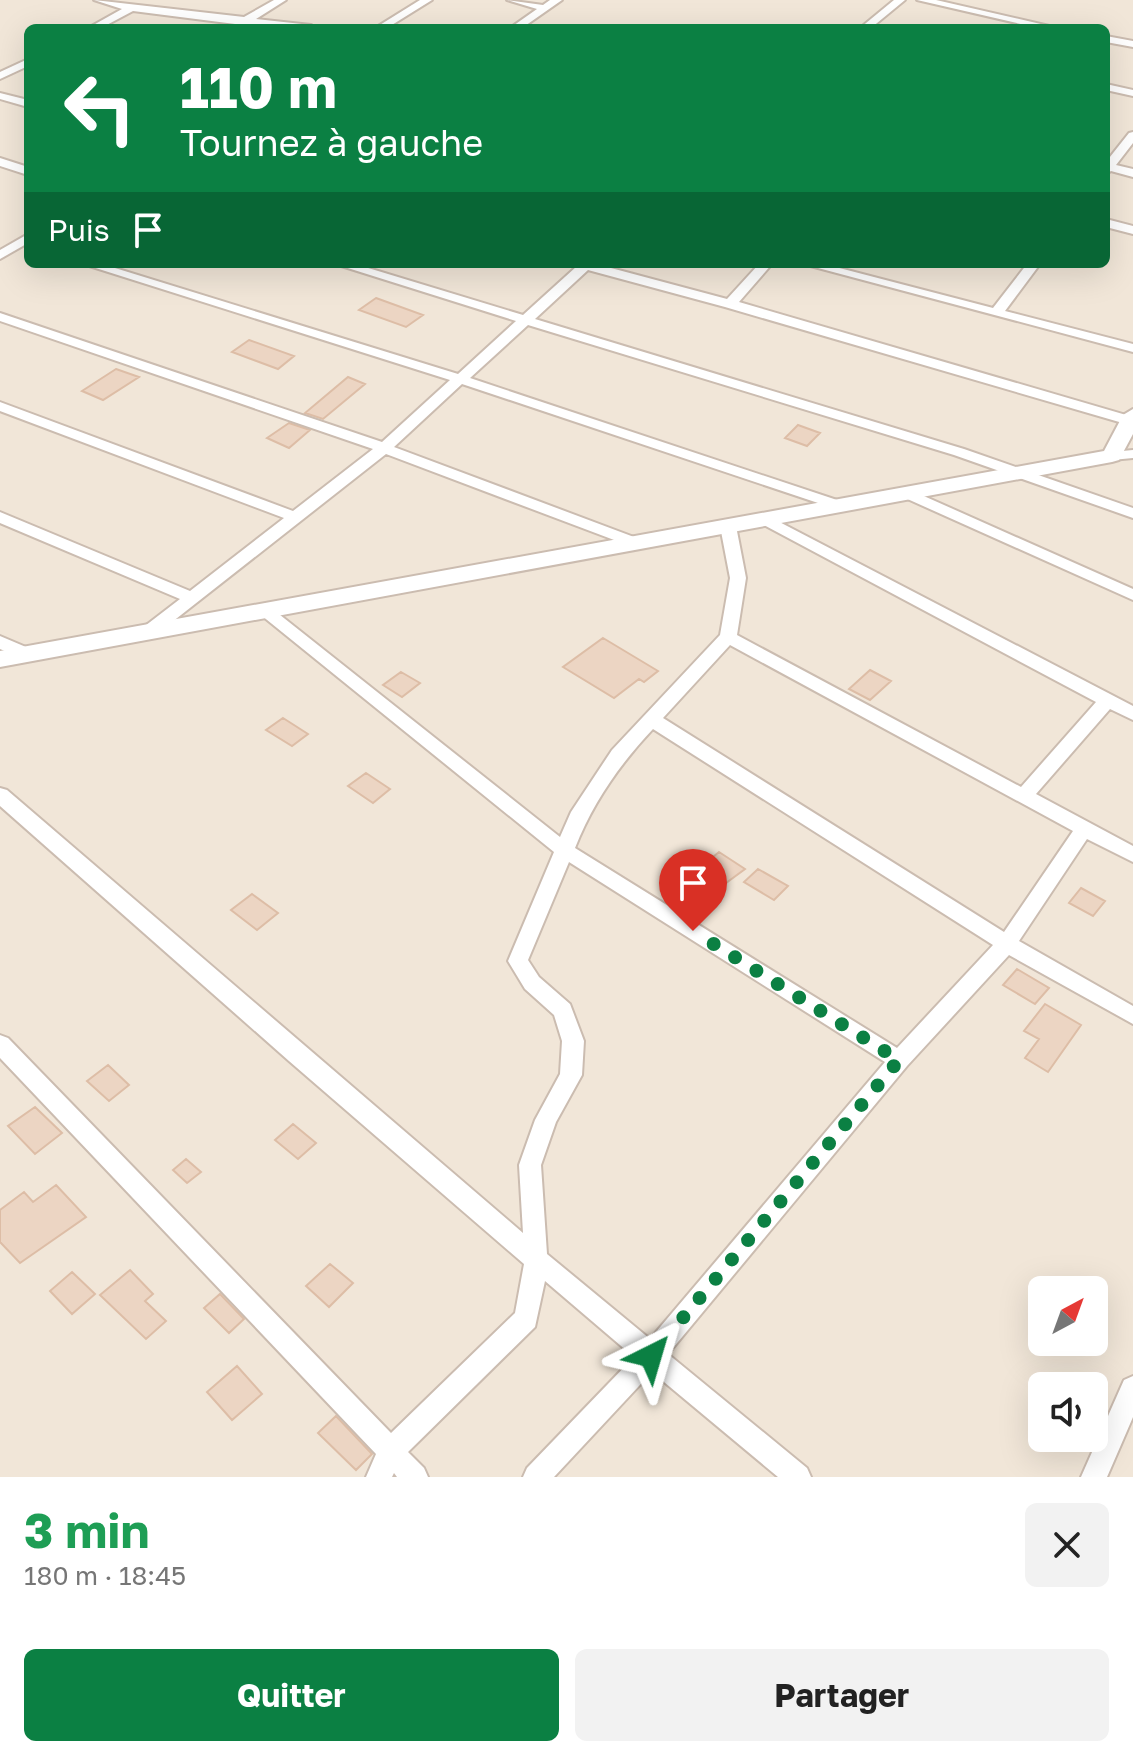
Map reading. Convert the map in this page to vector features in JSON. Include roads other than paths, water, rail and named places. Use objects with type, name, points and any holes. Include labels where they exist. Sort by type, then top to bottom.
[{"type":"street","points":[[99,0],[131,8],[266,24]]},
{"type":"street","points":[[101,24],[148,0]]},
{"type":"street","points":[[243,22],[281,0]]},
{"type":"street","points":[[387,24],[427,0]]},
{"type":"street","points":[[512,0],[545,8]]},
{"type":"street","points":[[526,24],[557,0]]},
{"type":"street","points":[[870,24],[900,0]]},
{"type":"street","points":[[922,0],[1033,24]]},
{"type":"street","points":[[1003,24],[1009,19]]},
{"type":"street","points":[[1110,40],[1133,44]]},
{"type":"street","points":[[0,76],[24,64]]},
{"type":"street","points":[[1110,88],[1133,93]]},
{"type":"street","points":[[0,96],[24,103]]},
{"type":"street","points":[[1110,164],[1133,135]]},
{"type":"street","points":[[0,162],[24,170]]},
{"type":"street","points":[[1110,169],[1133,173]]},
{"type":"street","points":[[1110,224],[1133,230]]},
{"type":"street","points":[[0,236],[24,242]]},
{"type":"street","points":[[0,255],[24,243]]},
{"type":"street","points":[[102,268],[460,379],[838,505]]},
{"type":"street","points":[[355,268],[959,452],[1012,474],[1133,513]]},
{"type":"street","points":[[147,633],[384,448],[528,319],[580,268]]},
{"type":"street","points":[[0,659],[1123,455],[1132,419],[599,268]]},
{"type":"street","points":[[730,304],[762,268]]},
{"type":"street","points":[[824,268],[1133,348]]},
{"type":"street","points":[[996,313],[1031,268]]},
{"type":"street","points":[[0,317],[384,448],[636,543]]},
{"type":"street","points":[[0,406],[295,517]]},
{"type":"street","points":[[908,494],[1133,595]]},
{"type":"street","points":[[0,517],[192,598]]},
{"type":"street","points":[[766,520],[1133,714]]},
{"type":"street","points":[[379,1477],[389,1453],[526,1319],[536,1263],[530,1165],[546,1120],[571,1075],[573,1041],[563,1010],[532,983],[518,961],[578,817],[618,755],[728,637],[738,578],[728,526]]},
{"type":"street","points":[[264,611],[564,850],[899,1060]]},
{"type":"street","points":[[728,637],[1133,855]]},
{"type":"street","points":[[0,642],[27,654]]},
{"type":"street","points":[[1024,796],[1107,701]]},
{"type":"street","points":[[651,719],[1007,944],[1133,1016]]},
{"type":"street","points":[[0,795],[273,1038],[536,1263],[798,1477]]},
{"type":"street","points":[[536,1477],[651,1356],[899,1060],[1007,944],[1084,829]]},
{"type":"street","points":[[0,1044],[415,1477]]},
{"type":"street","points":[[1094,1477],[1133,1388]]}]
